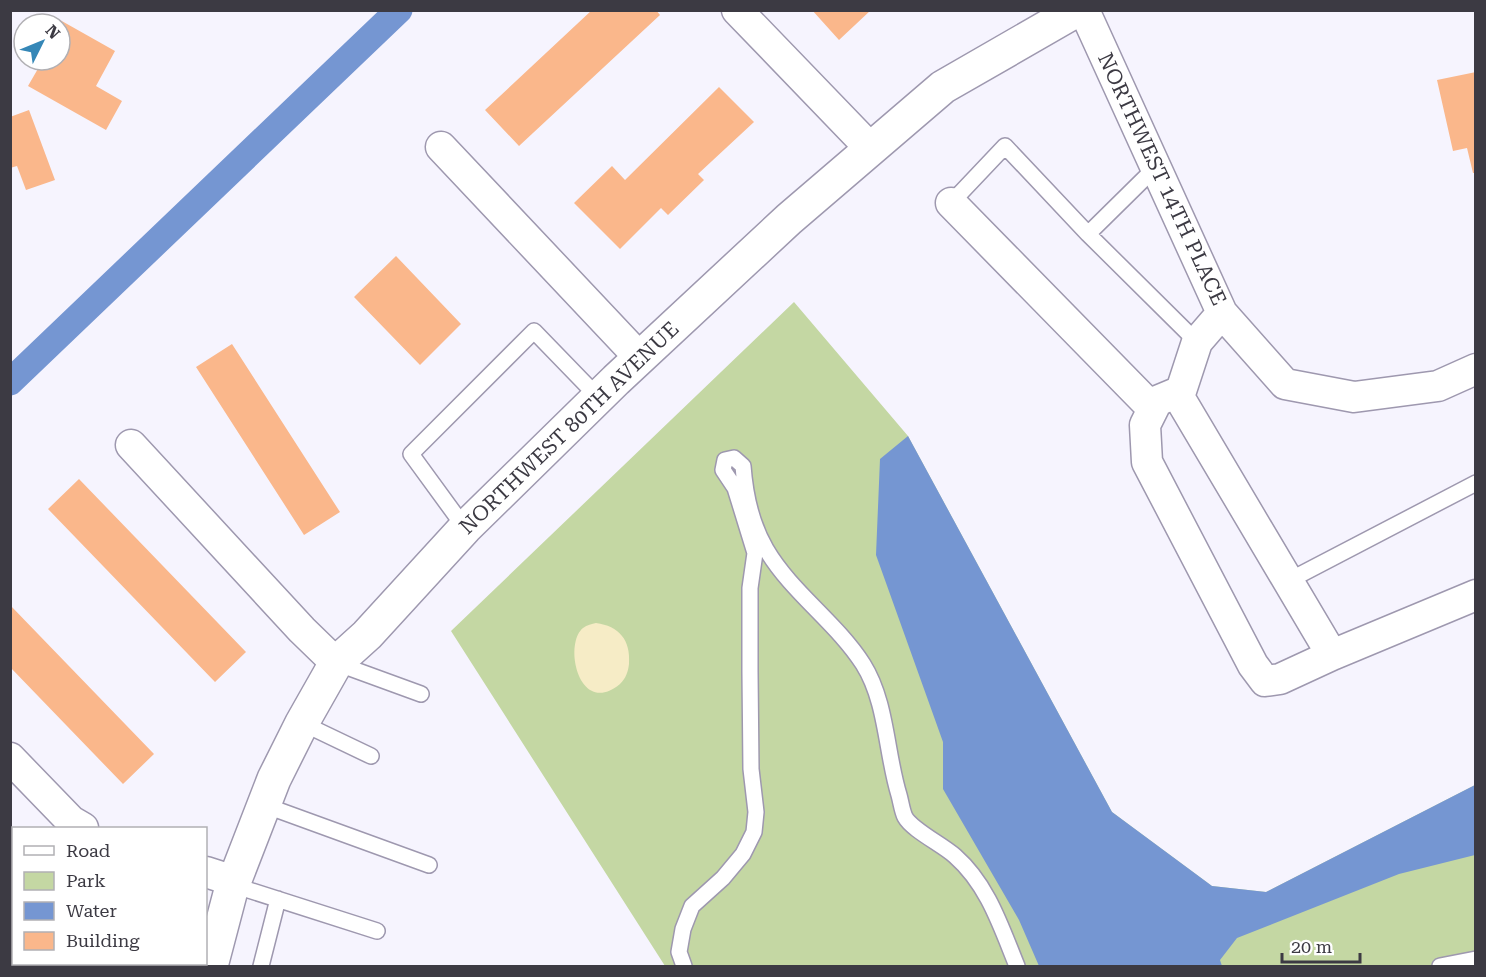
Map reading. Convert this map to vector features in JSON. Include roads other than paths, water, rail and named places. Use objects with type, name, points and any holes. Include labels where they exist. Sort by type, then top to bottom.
[{"type":"street","points":[[737,10],[871,149]]},
{"type":"street","name":"NORTHWEST 80TH AVENUE","points":[[211,966],[224,879],[264,805],[302,723],[336,663],[367,635],[465,528],[598,398],[789,219],[943,87],[1077,10]]},
{"type":"street","name":"NORTHWEST 14TH PLACE","points":[[1084,10],[1222,313],[1285,384],[1354,397],[1438,386],[1476,369]]},
{"type":"street","points":[[441,147],[640,358]]},
{"type":"street","points":[[951,203],[1153,410]]},
{"type":"street","points":[[1222,313],[1197,342],[1179,397],[1332,654]]},
{"type":"street","points":[[1181,391],[1157,401],[1145,425],[1147,462],[1253,665],[1265,681],[1280,679],[1332,654],[1476,595]]},
{"type":"street","points":[[131,445],[302,630],[336,663]]},
{"type":"street","points":[[10,758],[71,821],[80,827]]},
{"type":"lane","points":[[951,203],[1005,146],[1088,234],[1197,342]]},
{"type":"lane","points":[[1088,234],[1156,167]]},
{"type":"lane","points":[[465,528],[411,454],[534,331],[598,398]]},
{"type":"lane","points":[[684,966],[680,952],[683,929],[692,906],[723,878],[742,854],[754,832],[756,812],[751,769],[750,588],[755,553],[735,488],[723,470],[725,460],[734,458],[743,466],[748,498],[765,548],[832,625],[863,665],[876,694],[893,776],[906,819],[955,855],[976,878],[997,917],[1017,966]]},
{"type":"lane","points":[[1288,581],[1476,483]]},
{"type":"lane","points":[[336,663],[421,694]]},
{"type":"lane","points":[[302,723],[371,756]]},
{"type":"lane","points":[[264,805],[429,865]]},
{"type":"lane","points":[[224,879],[377,931]]},
{"type":"lane","points":[[261,966],[278,899]]},
{"type":"lane","points":[[1440,966],[1476,959]]},
{"type":"water","points":[[908,436],[1112,812],[1212,886],[1266,892],[1475,785],[1475,855],[1399,874],[1237,938],[1220,960],[1222,966],[1039,966],[1019,920],[943,789],[943,742],[876,555],[880,459]]},
{"type":"waterway","points":[[10,382],[399,10]]}]
